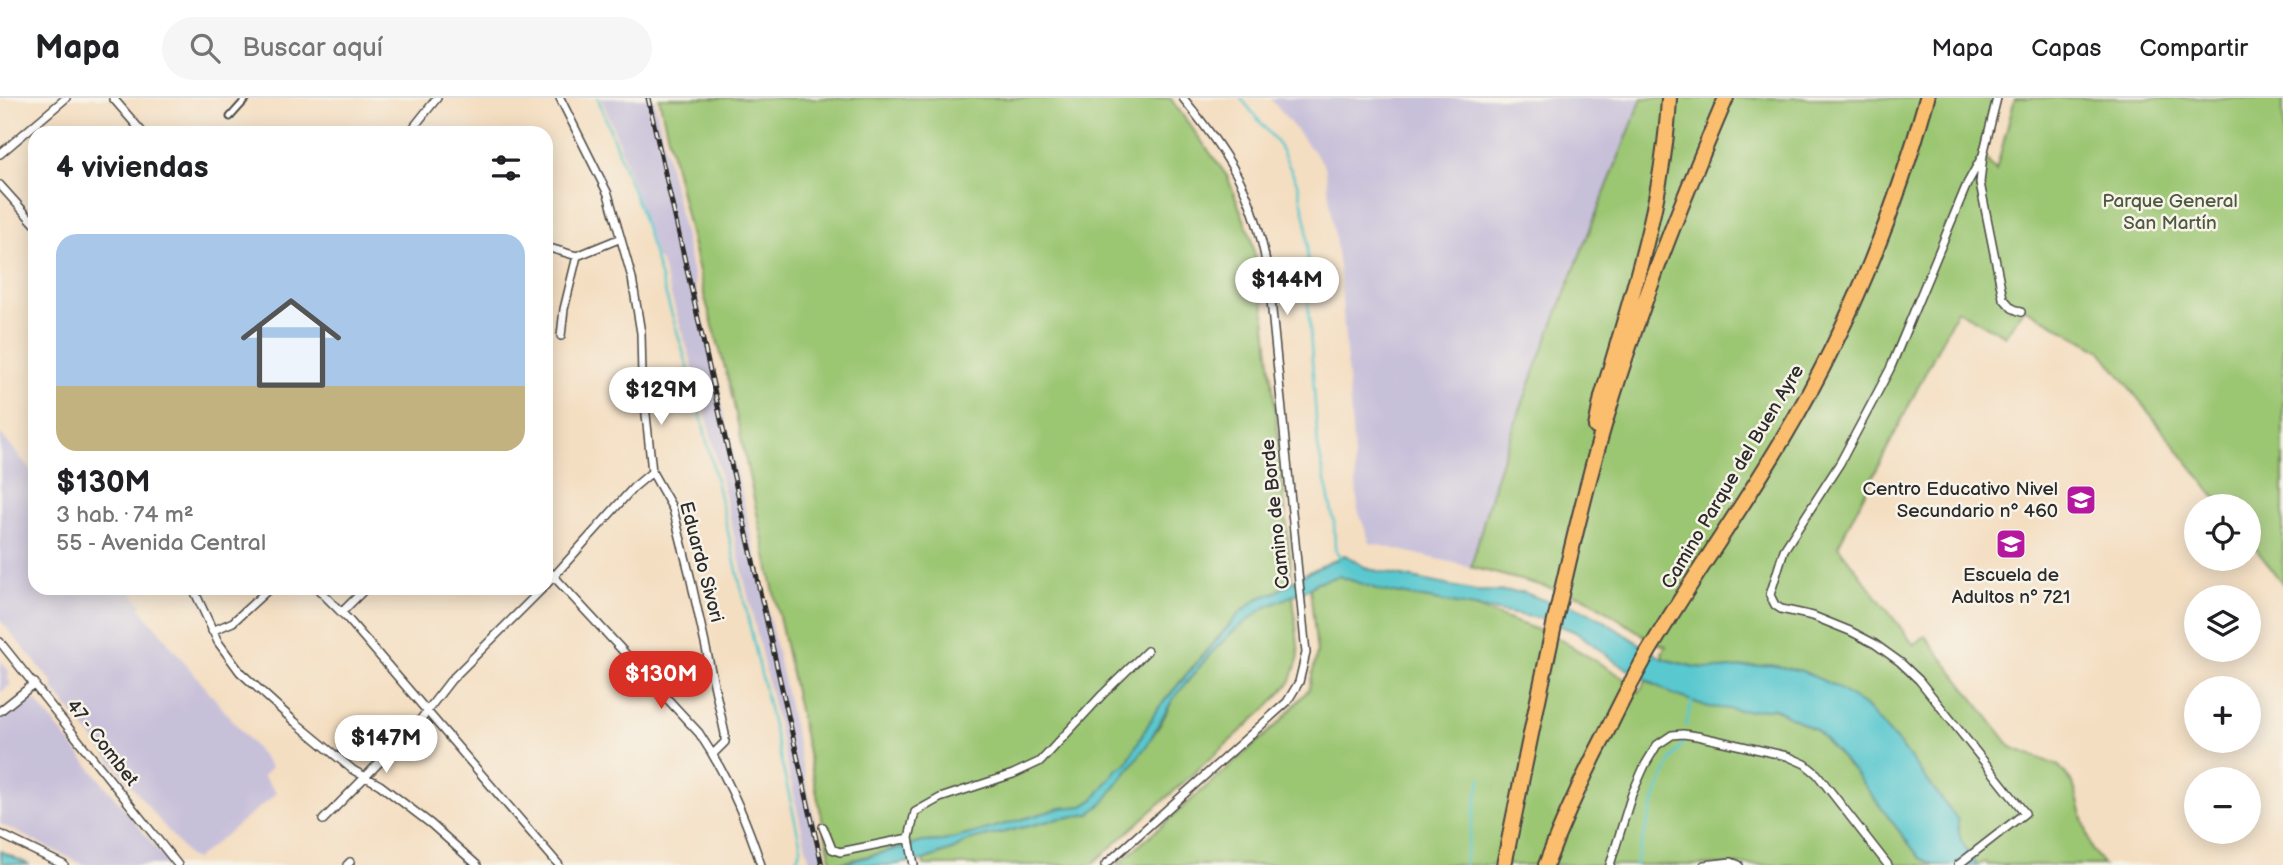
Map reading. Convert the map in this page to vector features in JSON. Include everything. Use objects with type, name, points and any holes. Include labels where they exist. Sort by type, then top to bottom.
[{"type":"highway","points":[[1594,460],[1602,397],[1645,250],[1660,186],[1667,139],[1669,98]]},
{"type":"highway","points":[[1504,865],[1562,589],[1594,460],[1628,352],[1676,220],[1726,98]]},
{"type":"highway","name":"Camino Parque del Buen Ayre","points":[[1546,865],[1575,794],[1631,682],[1782,441],[1830,352],[1885,227],[1917,136],[1927,98]]},
{"type":"street","points":[[33,126],[66,98]]},
{"type":"street","points":[[113,98],[137,126]]},
{"type":"street","points":[[230,117],[247,98]]},
{"type":"street","points":[[415,126],[437,98]]},
{"type":"street","name":"Eduardo Sivori","points":[[560,98],[607,194],[632,278],[641,333],[642,376],[652,472],[673,509],[722,721],[725,742],[713,754]]},
{"type":"street","name":"Camino de Borde","points":[[1105,865],[1287,702],[1304,667],[1306,653],[1263,242],[1247,192],[1238,174],[1214,136],[1183,98]]},
{"type":"street","points":[[1997,98],[1983,155],[1980,183],[2003,298],[2021,312]]},
{"type":"street","points":[[0,154],[28,130]]},
{"type":"street","points":[[1958,865],[2025,813],[1919,680],[1900,662],[1850,631],[1813,616],[1775,606],[1770,595],[1784,550],[1840,463],[1891,369],[1967,184],[1983,155]]},
{"type":"street","points":[[0,185],[28,217]]},
{"type":"street","points":[[553,249],[577,256],[621,238]]},
{"type":"street","points":[[561,336],[564,309],[577,256]]},
{"type":"street","points":[[652,472],[633,488],[554,577],[685,717],[713,754],[744,814],[761,865]]},
{"type":"street","points":[[196,595],[226,656],[240,672],[295,722],[364,777],[380,785],[421,816],[477,865]]},
{"type":"street","points":[[212,631],[233,622],[262,595]]},
{"type":"street","points":[[324,595],[559,865]]},
{"type":"street","points":[[341,613],[359,595]]},
{"type":"street","points":[[323,820],[417,724],[451,680],[535,595]]},
{"type":"street","name":"47 - Combet","points":[[0,642],[178,865]]},
{"type":"street","points":[[914,865],[909,840],[915,812],[930,802],[1013,774],[1041,761],[1147,651]]},
{"type":"street","points":[[0,711],[34,683]]},
{"type":"street","points":[[1610,865],[1632,794],[1654,749],[1662,741],[1683,733],[1787,756],[1805,764],[1816,774],[1888,865]]},
{"type":"street","points":[[823,827],[832,849],[840,852],[909,840]]},
{"type":"street","points":[[0,834],[64,865]]},
{"type":"street","points":[[1704,865],[1731,862],[1739,865]]},
{"type":"shaded area","points":[[601,98],[654,98],[819,841],[823,847],[826,863],[820,865],[811,865],[805,843],[701,392],[704,389],[702,383],[698,383],[660,260],[657,259],[617,137]]},
{"type":"shaded area","points":[[1270,98],[1642,98],[1593,225],[1568,281],[1501,462],[1471,567],[1370,543],[1358,510],[1340,274],[1325,166]]},
{"type":"shaded area","points":[[0,433],[28,467],[28,595],[134,595],[142,605],[139,607],[271,767],[263,776],[277,793],[196,859],[190,858],[53,689],[53,683],[0,620]]},
{"type":"shaded area","points":[[0,660],[9,671],[8,679],[11,684],[0,693]]},
{"type":"shaded area","points":[[25,699],[35,700],[170,865],[84,865],[0,824],[0,720]]},
{"type":"green space","points":[[659,98],[1170,98],[1227,176],[1251,237],[1263,300],[1292,582],[1257,599],[1238,615],[1156,711],[1126,764],[1117,769],[1094,799],[1083,806],[1061,808],[943,841],[923,842],[832,865],[729,382],[705,298]]},
{"type":"green space","name":"Parque General San Martín","points":[[1642,98],[1997,98],[1983,155],[1996,171],[2015,98],[2283,98],[2283,584],[2261,556],[2261,494],[2213,494],[2100,350],[2024,308],[2005,336],[1957,310],[1838,546],[1914,645],[1925,636],[2011,747],[2059,766],[2073,783],[2092,850],[2104,865],[1988,865],[1986,862],[1977,865],[1960,839],[1957,820],[1897,741],[1865,706],[1802,671],[1770,665],[1721,669],[1695,667],[1663,659],[1662,653],[1666,646],[1654,642],[1585,597],[1471,567],[1498,473]]},
{"type":"green space","points":[[1339,576],[1383,591],[1474,607],[1552,635],[1631,682],[1639,692],[1646,680],[1655,685],[1748,711],[1773,708],[1816,730],[1850,767],[1920,858],[1935,865],[1117,865],[1280,722],[1309,689],[1317,653],[1310,588],[1317,582]]},
{"type":"green space","points":[[1293,595],[1299,656],[1291,681],[1269,706],[1091,865],[924,865],[923,860],[968,841],[1057,819],[1090,814],[1127,772],[1160,725],[1173,699],[1209,655],[1230,634],[1264,608]]},
{"type":"water","points":[[1345,555],[1368,569],[1476,591],[1523,592],[1543,600],[1572,605],[1596,616],[1663,659],[1695,667],[1721,669],[1770,665],[1802,671],[1835,686],[1865,706],[1897,741],[1958,820],[1961,839],[1977,865],[1935,865],[1920,858],[1850,767],[1816,730],[1773,708],[1748,711],[1709,707],[1674,695],[1617,663],[1578,633],[1543,619],[1383,591],[1339,576],[1317,582],[1310,588],[1264,608],[1230,634],[1173,699],[1147,745],[1103,803],[1089,814],[968,841],[923,860],[891,865],[837,865],[923,842],[943,841],[975,833],[1061,808],[1083,806],[1094,799],[1117,769],[1126,764],[1156,711],[1238,615],[1257,599],[1276,592]]},
{"type":"water","points":[[0,851],[30,865],[2,863]]},
{"type":"waterway","points":[[598,98],[640,210],[696,394],[800,842],[801,848],[794,865]]},
{"type":"waterway","points":[[1241,98],[1280,147],[1298,185],[1307,225],[1308,303],[1318,447],[1334,522],[1335,549],[1342,560]]},
{"type":"waterway","points":[[1686,725],[1692,701]]},
{"type":"waterway","points":[[1635,865],[1661,784],[1675,754],[1683,744]]},
{"type":"waterway","points":[[1464,865],[1481,777]]},
{"type":"railway","points":[[648,98],[822,865]]},
{"type":"place","name":"Centro Educativo Nivel Secundario nº 460","points":[[2081,500]]},
{"type":"place","name":"Escuela de Adultos nº 721","points":[[2011,544]]}]
